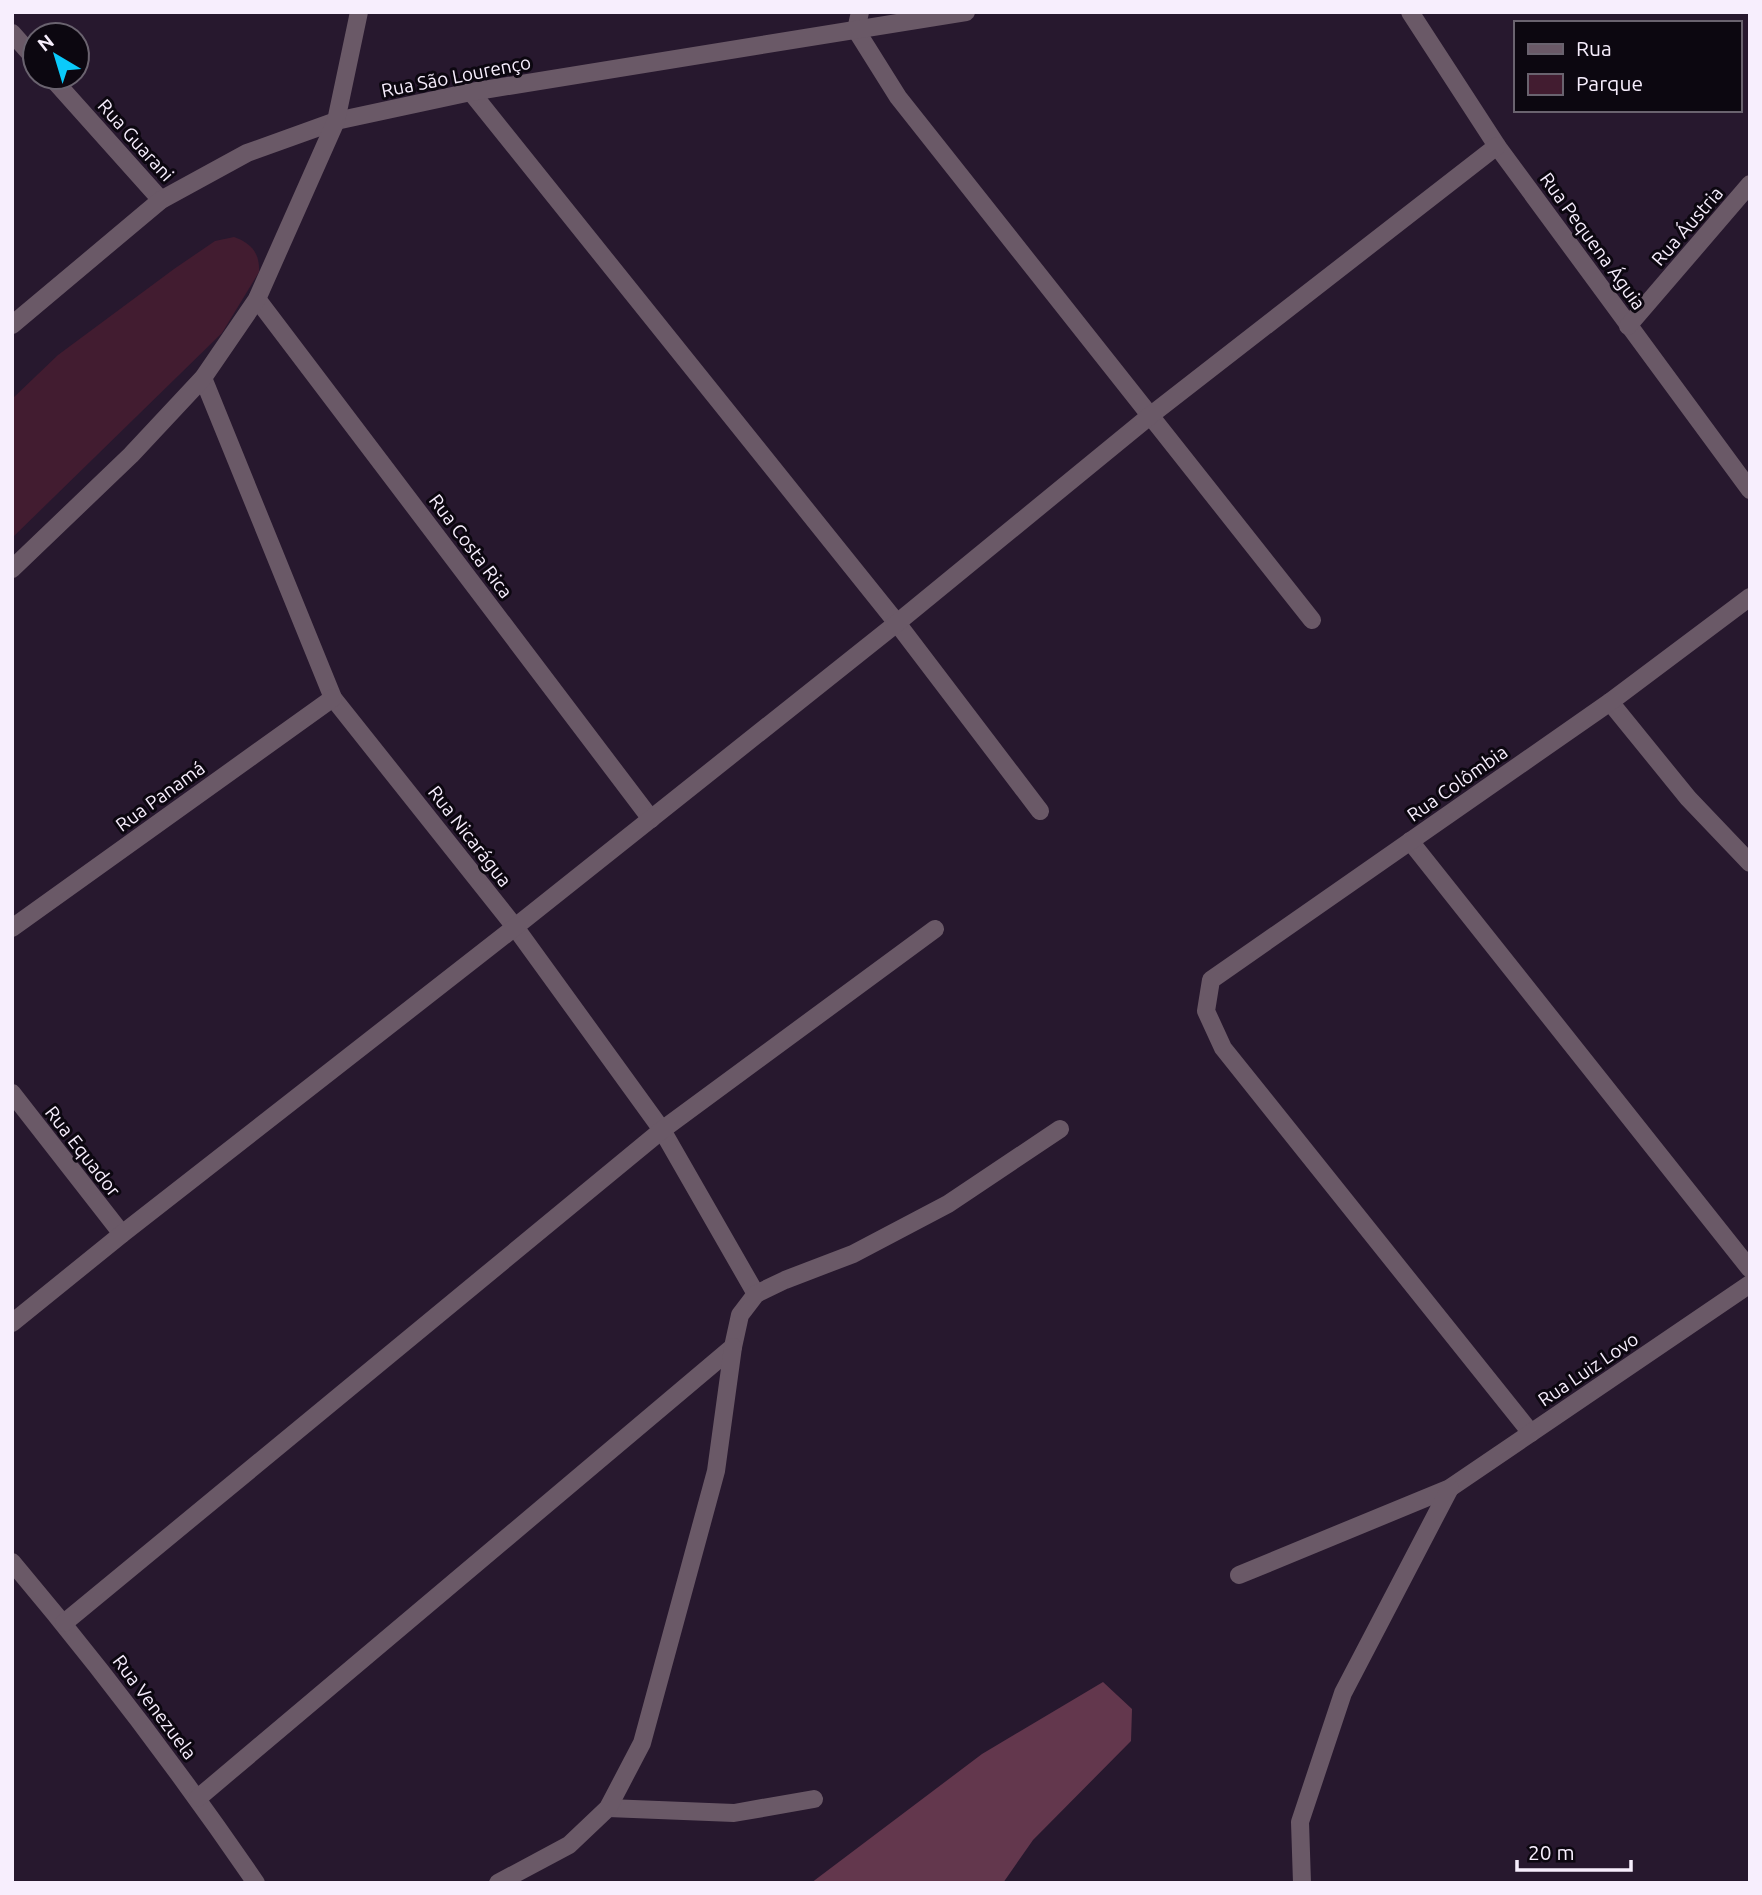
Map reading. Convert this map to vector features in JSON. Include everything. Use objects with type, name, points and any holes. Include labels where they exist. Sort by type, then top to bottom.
[{"type":"street","points":[[12,569],[131,454],[203,377],[257,299],[336,121],[359,12]]},
{"type":"street","name":"Rua São Lourenço","points":[[12,325],[161,200],[247,153],[336,121],[471,92],[858,21],[966,12]]},
{"type":"street","name":"Rua Pequena Águia","points":[[1410,12],[1497,146],[1750,490]]},
{"type":"street","points":[[858,21],[898,97],[1312,620]]},
{"type":"street","name":"Rua Guarani","points":[[64,91],[161,200]]},
{"type":"street","points":[[471,92],[897,623],[1040,811]]},
{"type":"street","points":[[12,1323],[897,623],[1151,415],[1497,146]]},
{"type":"street","name":"Rua Áustria","points":[[1628,326],[1750,184]]},
{"type":"street","name":"Rua Costa Rica","points":[[257,299],[651,818]]},
{"type":"street","name":"Rua Nicarágua","points":[[203,377],[333,698],[515,927],[662,1130],[757,1294]]},
{"type":"street","name":"Rua Colômbia","points":[[1531,1433],[1223,1048],[1206,1011],[1211,981],[1610,702],[1750,597]]},
{"type":"street","name":"Rua Panamá","points":[[12,928],[333,698]]},
{"type":"street","points":[[1610,702],[1688,798],[1750,863]]},
{"type":"street","points":[[1410,841],[1750,1269]]},
{"type":"street","points":[[64,1623],[662,1130],[935,929]]},
{"type":"street","name":"Rua Equador","points":[[12,1093],[122,1234]]},
{"type":"street","points":[[498,1883],[569,1845],[608,1808],[642,1743],[716,1471],[740,1315],[757,1294],[785,1280],[853,1254],[948,1204],[1060,1129]]},
{"type":"street","name":"Rua Luiz Lovo","points":[[1239,1575],[1450,1488],[1750,1284]]},
{"type":"street","points":[[198,1798],[733,1347]]},
{"type":"street","points":[[1302,1883],[1300,1822],[1343,1693],[1450,1488]]},
{"type":"street","name":"Rua Venezuela","points":[[12,1562],[64,1623],[198,1798],[256,1883]]},
{"type":"street","points":[[608,1808],[734,1813],[814,1799]]},
{"type":"green space","points":[[234,237],[245,242],[256,254],[259,272],[222,333],[12,538],[12,399],[58,355],[174,269],[215,241]]},
{"type":"shaded area","points":[[1103,1682],[1132,1709],[1131,1741],[1033,1840],[1003,1883],[811,1883],[982,1754]]}]
